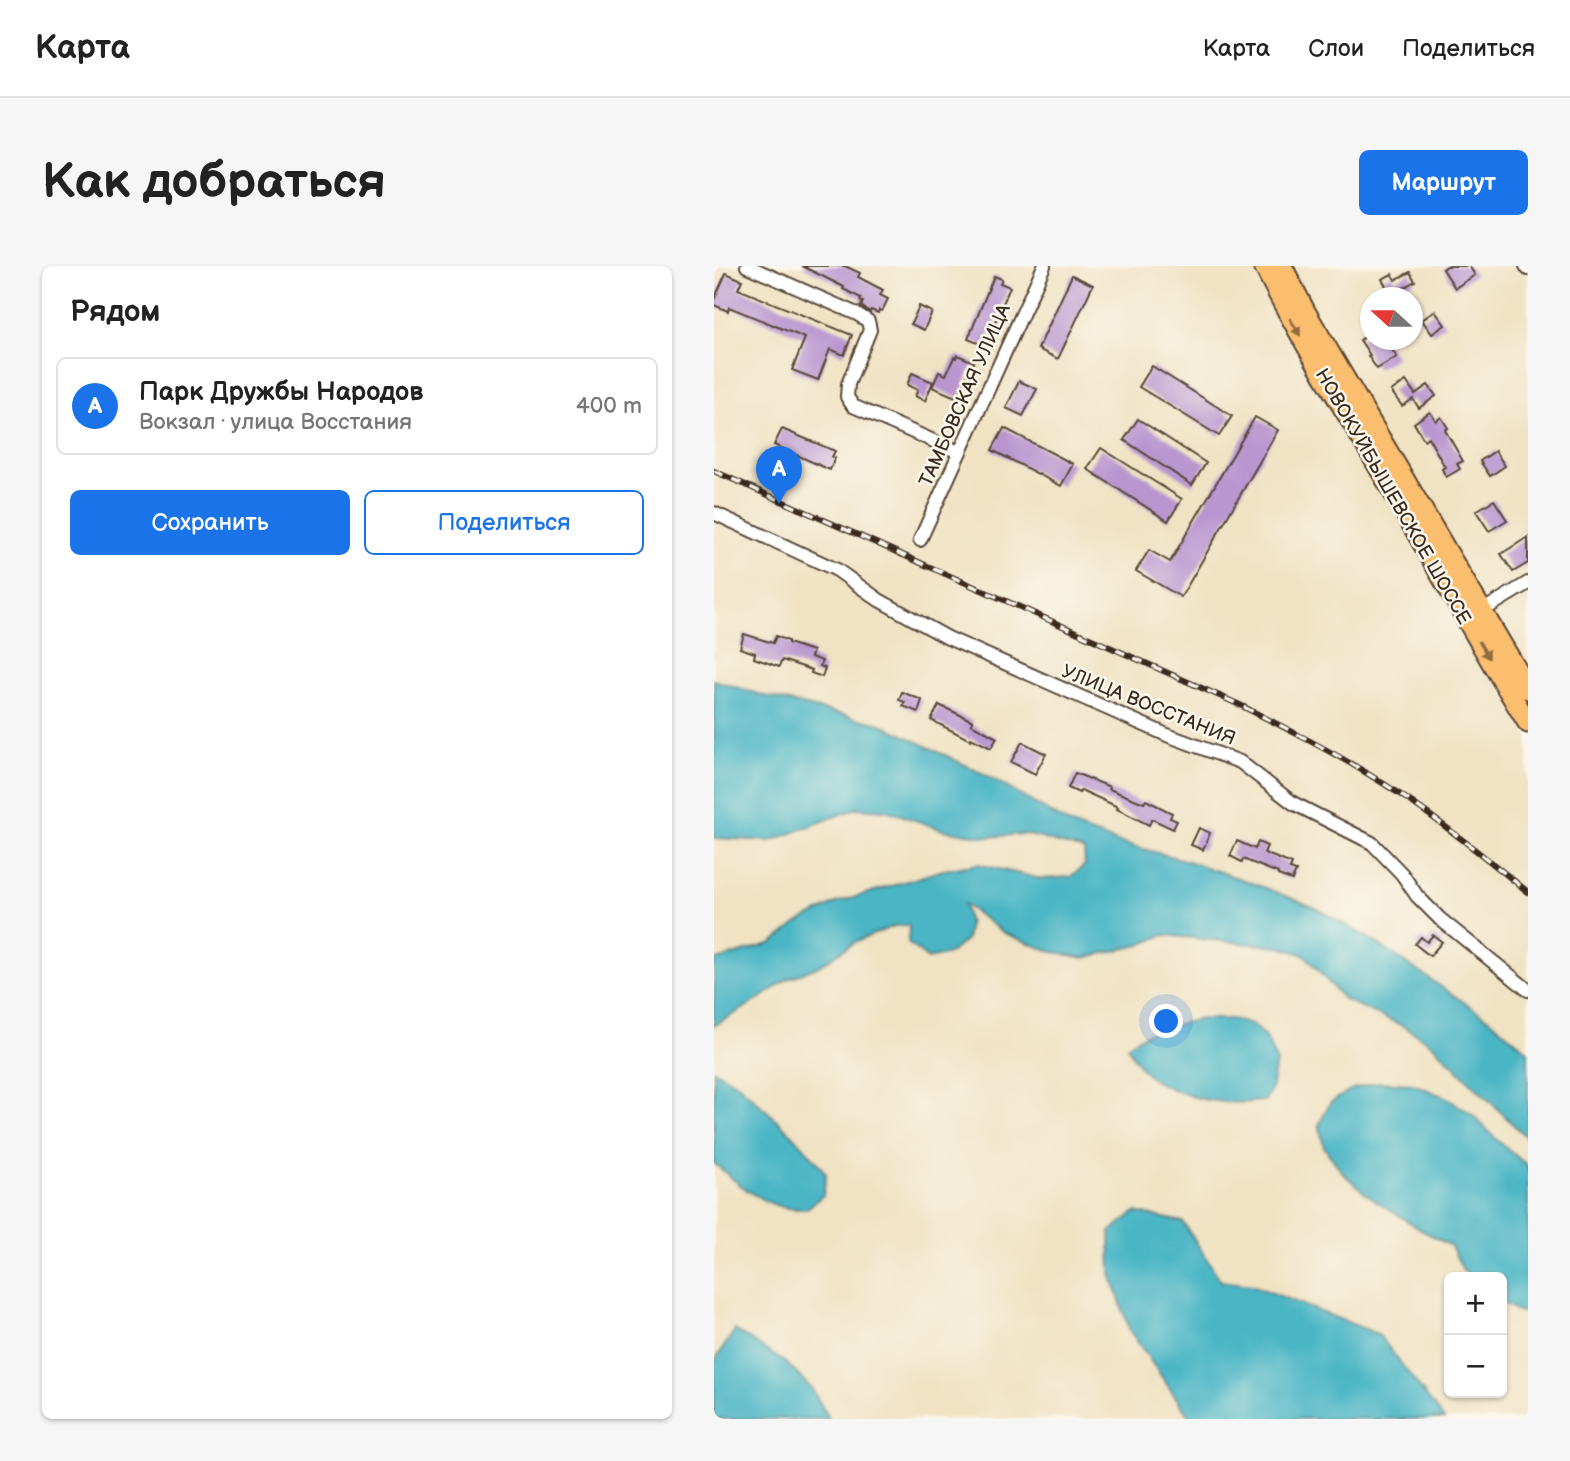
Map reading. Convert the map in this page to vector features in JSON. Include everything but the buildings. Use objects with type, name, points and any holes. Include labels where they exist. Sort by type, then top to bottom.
[{"type":"main road","name":"НОВОКУЙБЫШЕВСКОЕ ШОССЕ","points":[[1264,266],[1288,314],[1528,723]]},
{"type":"main road","name":"НОВОКУЙБЫШЕВСКОЕ ШОССЕ","points":[[1282,266],[1305,311],[1528,690]]},
{"type":"street","points":[[747,266],[868,321],[870,330],[848,384],[847,397],[853,405],[959,452]]},
{"type":"street","name":"ТАМБОВСКАЯ УЛИЦА","points":[[920,540],[1044,266]]},
{"type":"street","name":"УЛИЦА ВОССТАНИЯ","points":[[714,513],[837,570],[879,600],[948,638],[1167,735],[1240,762],[1293,803],[1371,843],[1402,874],[1417,896],[1440,919],[1528,989]]},
{"type":"street","points":[[1482,611],[1528,583]]},
{"type":"water","points":[[714,680],[761,695],[881,724],[986,775],[1071,825],[1117,842],[1188,861],[1250,882],[1316,908],[1372,940],[1489,1019],[1528,1051],[1528,1139],[1432,1044],[1403,1026],[1343,999],[1305,955],[1280,947],[1163,935],[1140,945],[1084,958],[1049,951],[1004,933],[964,904],[969,924],[966,940],[949,954],[928,959],[908,943],[909,925],[894,926],[857,941],[817,967],[787,979],[714,1026],[714,961],[772,943],[797,923],[836,903],[943,870],[978,864],[1041,879],[1070,877],[1085,865],[1084,850],[1026,834],[987,837],[943,830],[886,810],[857,808],[771,841],[714,838]]},
{"type":"water","points":[[1201,1019],[1232,1019],[1255,1026],[1267,1040],[1276,1061],[1271,1091],[1264,1101],[1215,1101],[1180,1092],[1150,1077],[1127,1046],[1152,1032]]},
{"type":"water","points":[[714,1070],[739,1085],[798,1140],[826,1174],[823,1195],[806,1209],[782,1207],[761,1199],[714,1163]]},
{"type":"water","points":[[1380,1082],[1413,1084],[1443,1096],[1472,1114],[1528,1166],[1528,1313],[1507,1305],[1507,1272],[1465,1272],[1451,1246],[1366,1194],[1343,1173],[1324,1147],[1319,1125],[1330,1103],[1352,1089]]},
{"type":"water","points":[[1135,1212],[1183,1222],[1221,1281],[1252,1285],[1378,1334],[1444,1419],[1191,1419],[1130,1331],[1111,1274],[1110,1232]]},
{"type":"water","points":[[735,1330],[786,1363],[812,1389],[829,1419],[714,1419],[714,1362]]},
{"type":"railway","points":[[714,471],[1240,705],[1305,738],[1410,801],[1528,892]]},
{"type":"place","name":"Парк Дружбы Народов","points":[[779,504]]}]
